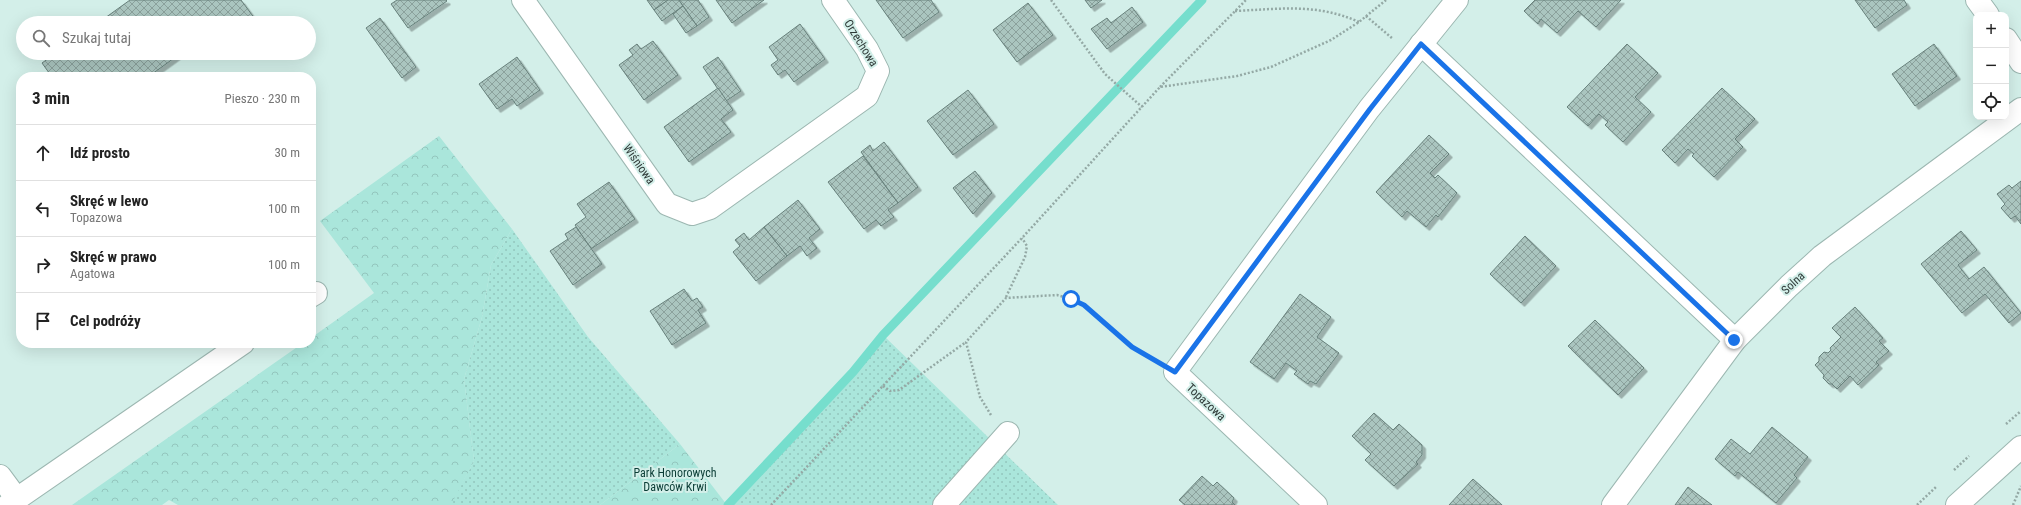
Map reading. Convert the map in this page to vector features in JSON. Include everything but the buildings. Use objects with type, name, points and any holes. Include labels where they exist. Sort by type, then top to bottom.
[{"type":"street","name":"Wiśniowa","points":[[523,0],[667,204],[692,214],[710,208],[797,146]]},
{"type":"street","name":"Orzechowa","points":[[797,146],[867,96],[878,72],[867,49],[833,0]]},
{"type":"street","points":[[1175,372],[1365,115],[1457,0]]},
{"type":"street","points":[[1977,0],[1986,12]]},
{"type":"street","points":[[2009,44],[2021,62]]},
{"type":"street","points":[[1417,50],[1734,340]]},
{"type":"street","name":"Solna","points":[[1613,505],[1734,340],[1822,256],[2021,109]]},
{"type":"street","points":[[0,476],[13,502],[236,348]]},
{"type":"street","name":"Topazowa","points":[[1175,372],[1316,505]]},
{"type":"street","points":[[944,505],[1008,432]]},
{"type":"street","points":[[1957,505],[2021,446]]},
{"type":"path","points":[[1051,0],[1105,74],[1142,107]]},
{"type":"path","points":[[771,505],[1022,238],[1160,87],[1246,0]]},
{"type":"path","points":[[1160,87],[1237,76],[1271,67],[1331,40],[1359,22],[1386,0]]},
{"type":"path","points":[[1235,11],[1306,8],[1340,13],[1359,22]]},
{"type":"path","points":[[1366,16],[1417,50]]},
{"type":"path","points":[[883,386],[890,391],[899,390],[966,342],[1006,298],[1025,257],[1027,246],[1022,238]]},
{"type":"path","points":[[1006,298],[1057,295],[1071,299],[1084,305],[1132,347],[1175,372]]},
{"type":"path","points":[[966,342],[980,398],[994,419],[1008,432]]},
{"type":"path","points":[[2013,505],[2021,486]]},
{"type":"green space","points":[[439,136],[512,229],[491,265],[482,317],[464,379],[474,461],[451,505],[178,505],[169,500],[162,505],[72,505],[296,348],[316,348],[316,334],[374,293],[320,221]]},
{"type":"green space","points":[[512,229],[588,337],[680,444],[600,505],[450,505],[474,461],[464,379],[482,317],[491,265]]},
{"type":"green space","points":[[883,335],[1058,505],[728,505],[853,372]]},
{"type":"green space","name":"Park Honorowych Dawców Krwi","points":[[680,444],[727,505],[600,505]]},
{"type":"waterway","points":[[728,505],[853,372],[883,335],[1202,0]]},
{"type":"route","points":[[1071,299],[1084,305],[1132,347],[1175,372],[1370,109],[1421,44],[1734,340]]}]
